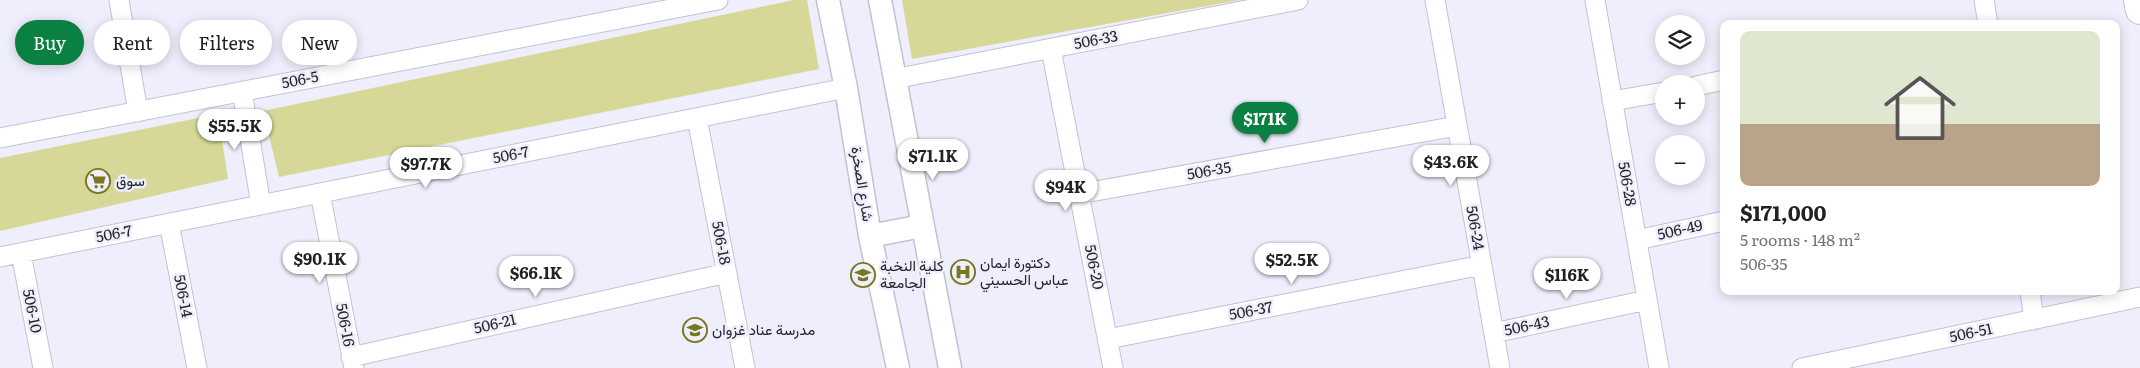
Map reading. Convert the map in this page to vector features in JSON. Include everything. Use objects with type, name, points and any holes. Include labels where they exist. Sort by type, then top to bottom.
[{"type":"main road","points":[[2138,0],[2140,10]]},
{"type":"street","points":[[119,0],[138,112]]},
{"type":"street","name":"506-5","points":[[0,138],[668,5],[718,0]]},
{"type":"street","name":"شارع الصخرة","points":[[828,0],[846,88],[870,236],[898,368]]},
{"type":"street","points":[[880,0],[950,368]]},
{"type":"street","name":"506-33","points":[[894,80],[1298,0]]},
{"type":"street","name":"506-24","points":[[1435,0],[1500,368]]},
{"type":"street","name":"506-28","points":[[1595,0],[1659,368]]},
{"type":"street","points":[[1984,0],[1987,20]]},
{"type":"street","name":"506-20","points":[[1051,49],[1113,368]]},
{"type":"street","points":[[1705,84],[1720,81]]},
{"type":"street","name":"506-7","points":[[0,257],[846,88]]},
{"type":"street","points":[[242,91],[261,205]]},
{"type":"street","points":[[1612,101],[1655,94]]},
{"type":"street","name":"506-18","points":[[697,118],[745,368]]},
{"type":"street","name":"506-35","points":[[1080,194],[1457,126]]},
{"type":"street","name":"506-16","points":[[320,193],[352,362]]},
{"type":"street","name":"506-49","points":[[1637,240],[1720,222]]},
{"type":"street","name":"506-14","points":[[169,223],[197,368]]},
{"type":"street","points":[[870,236],[922,226]]},
{"type":"street","name":"506-10","points":[[21,253],[43,368]]},
{"type":"street","name":"506-37","points":[[1108,339],[1482,265]]},
{"type":"street","name":"506-21","points":[[352,362],[727,272]]},
{"type":"street","points":[[2031,295],[2034,320]]},
{"type":"street","name":"506-51","points":[[1802,368],[2140,297]]},
{"type":"street","name":"506-43","points":[[1494,333],[1647,300]]},
{"type":"green space","points":[[794,0],[807,0],[819,69],[279,177],[263,111]]},
{"type":"green space","points":[[902,0],[1240,0],[912,59]]},
{"type":"green space","points":[[218,114],[228,179],[0,231],[0,158]]},
{"type":"place","name":"سوق","points":[[98,181]]},
{"type":"place","name":"دكتورة ايمان عباس الحسيني","points":[[963,272]]},
{"type":"place","name":"كلية النخبة الجامعة","points":[[863,275]]},
{"type":"place","name":"مدرسة عناد غزوان","points":[[695,330]]}]
